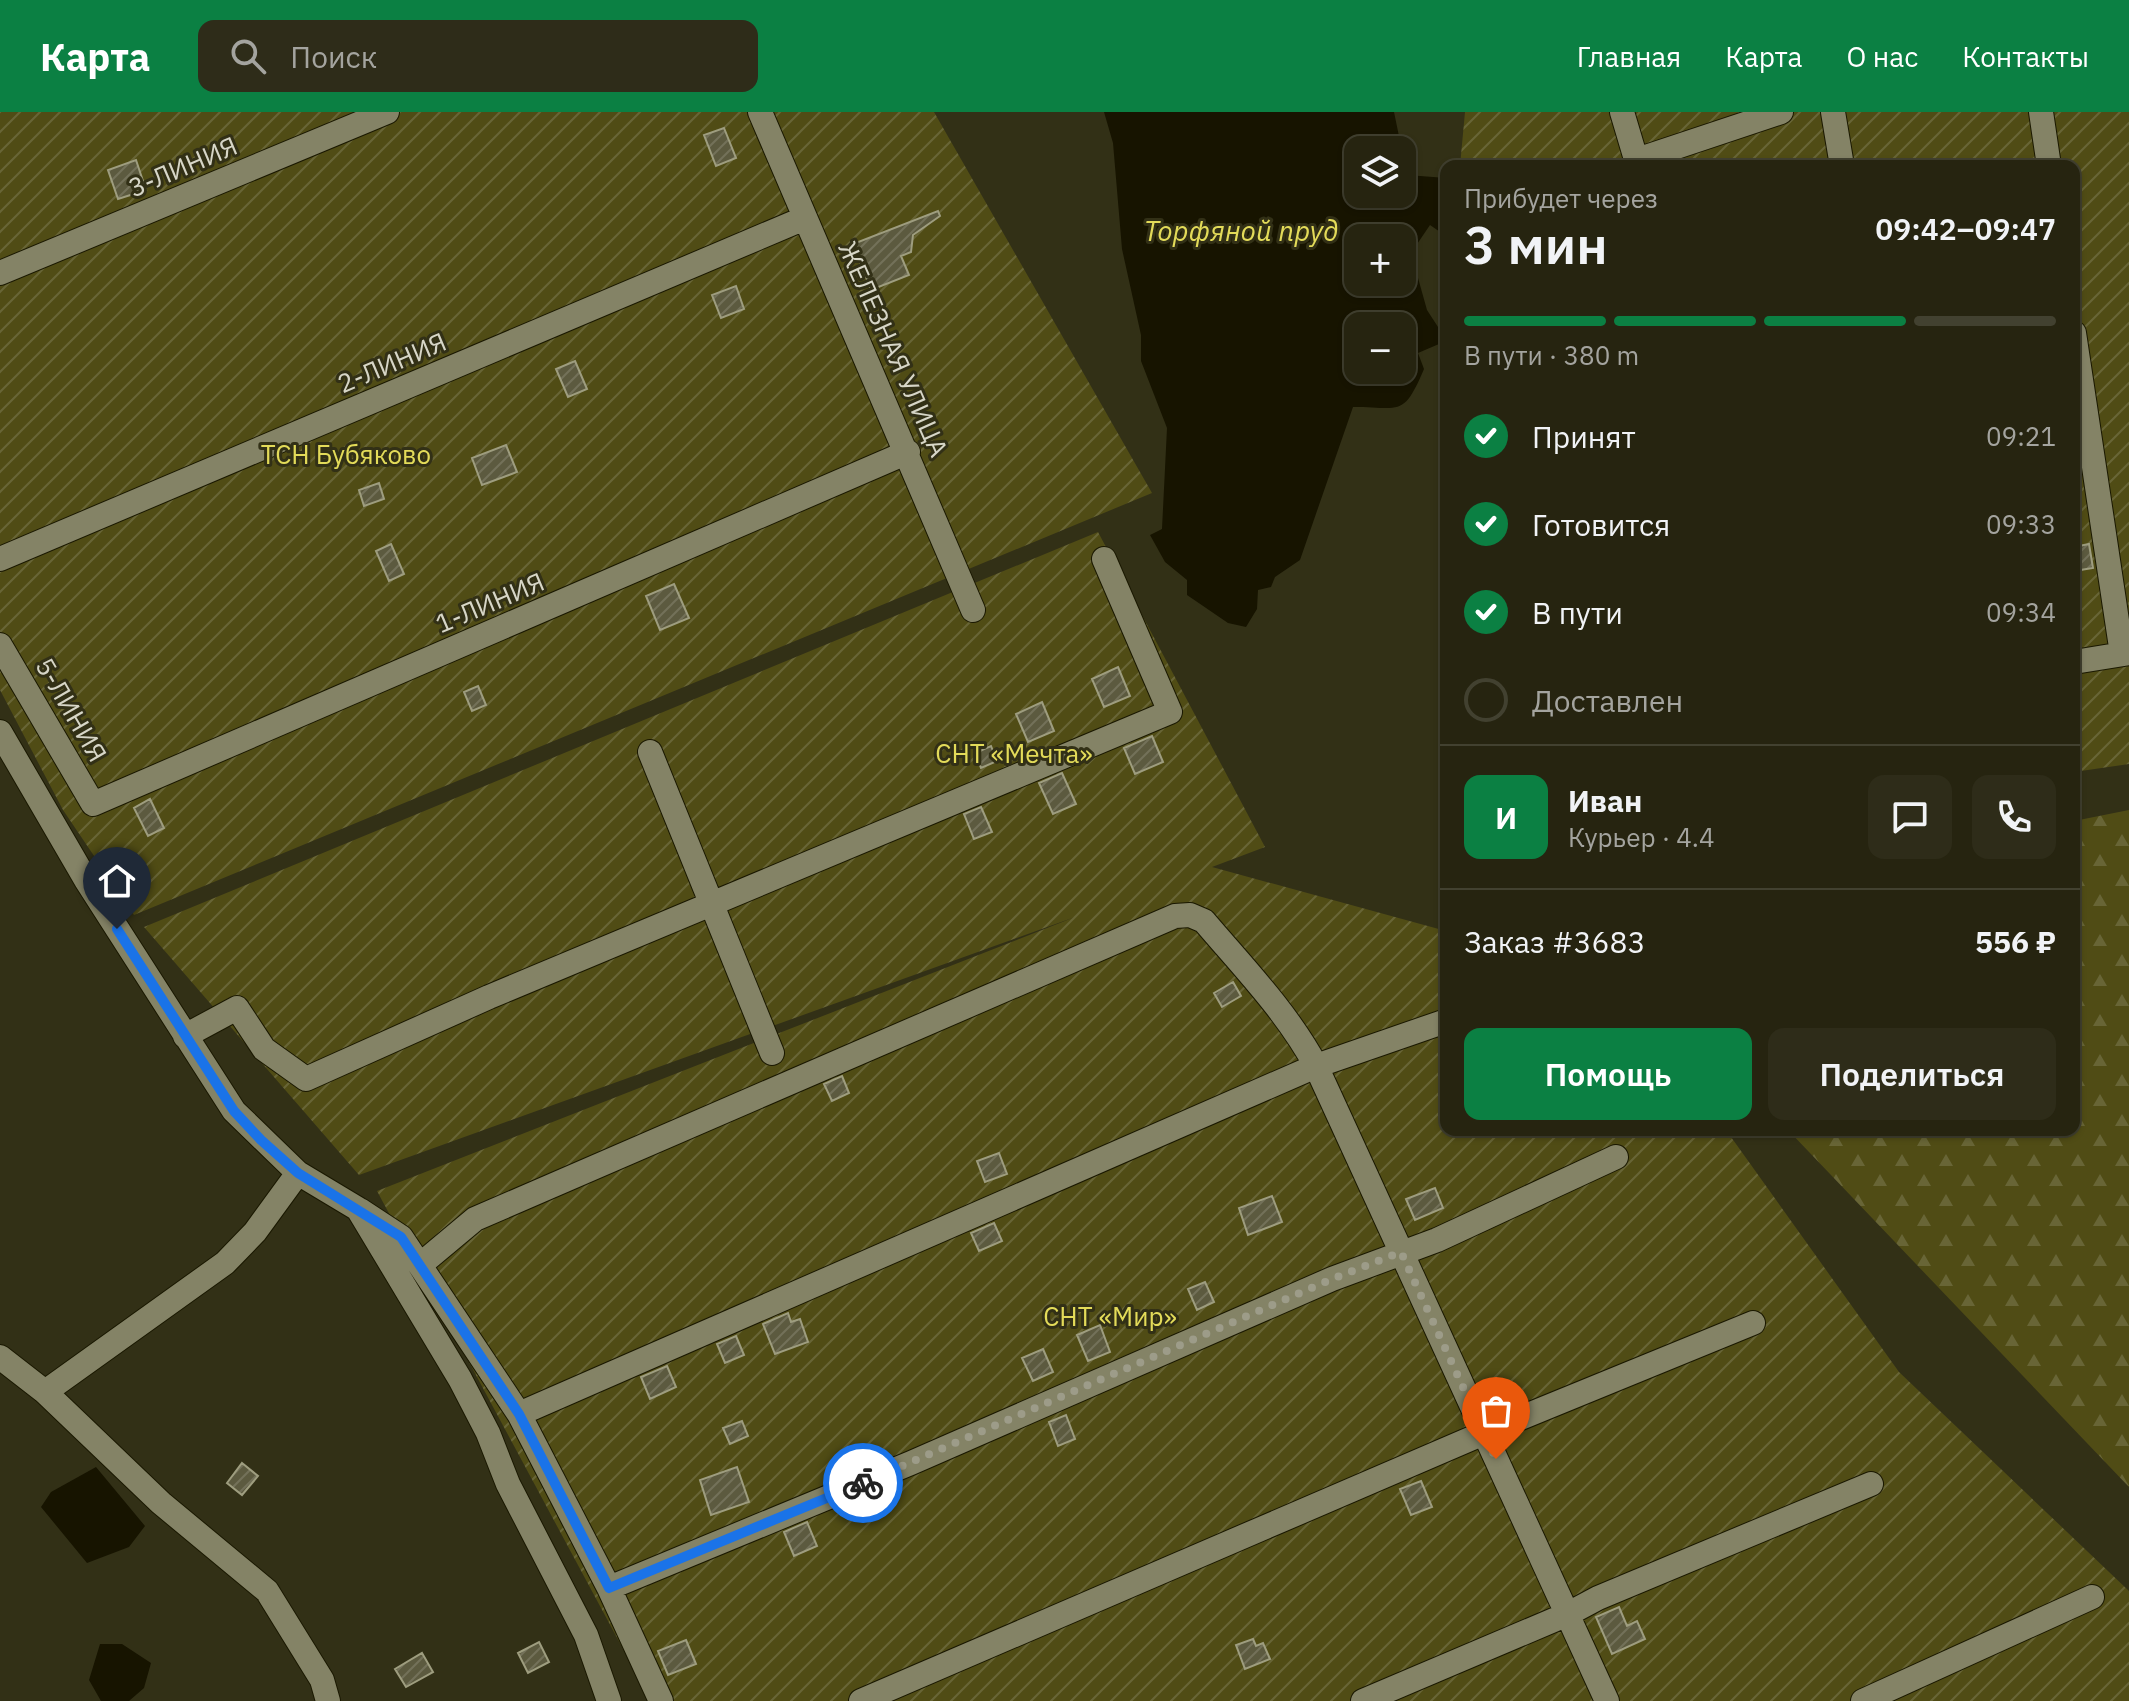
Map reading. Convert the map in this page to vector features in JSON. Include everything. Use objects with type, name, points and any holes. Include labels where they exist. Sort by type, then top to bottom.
[{"type":"street","name":"3-ЛИНИЯ","points":[[0,273],[387,112]]},
{"type":"street","name":"ЖЕЛЕЗНАЯ УЛИЦА","points":[[760,112],[973,610]]},
{"type":"street","points":[[1622,112],[1637,160]]},
{"type":"street","points":[[1646,160],[1781,112]]},
{"type":"street","points":[[1833,112],[1841,160]]},
{"type":"street","points":[[2041,112],[2048,160]]},
{"type":"street","name":"2-ЛИНИЯ","points":[[0,559],[805,218]]},
{"type":"street","points":[[2080,370],[2126,654],[2080,661]]},
{"type":"street","name":"1-ЛИНИЯ","points":[[93,804],[908,452]]},
{"type":"street","points":[[185,1036],[237,1008],[264,1049],[306,1079],[489,997],[1170,712],[1104,559]]},
{"type":"street","name":"5-ЛИНИЯ","points":[[0,645],[93,804]]},
{"type":"street","points":[[0,732],[86,880],[234,1111],[298,1173],[401,1237],[519,1414],[609,1588],[661,1701]]},
{"type":"street","points":[[650,752],[772,1053]]},
{"type":"street","points":[[420,1265],[475,1219],[1175,916],[1190,915],[1204,921],[1300,1036],[1316,1066],[1607,1701]]},
{"type":"street","points":[[519,1414],[1316,1066],[1440,1023]]},
{"type":"street","points":[[609,1588],[911,1463],[1332,1279],[1437,1240],[1616,1157]]},
{"type":"street","points":[[45,1392],[225,1263],[255,1232],[298,1173]]},
{"type":"street","points":[[358,1209],[481,1419],[508,1484],[586,1635],[609,1701]]},
{"type":"street","points":[[861,1701],[1484,1433],[1753,1323]]},
{"type":"street","points":[[0,1357],[45,1392],[161,1503],[267,1591],[322,1680],[328,1701]]},
{"type":"street","points":[[1363,1701],[1568,1614],[1612,1591],[1871,1484]]},
{"type":"street","points":[[1863,1701],[2092,1597]]},
{"type":"green space","name":"ТСН Бубяково","points":[[0,112],[934,112],[1152,493],[134,915],[63,810],[0,690]]},
{"type":"green space","points":[[1465,112],[2129,112],[2129,764],[2080,771],[2080,160],[1461,160]]},
{"type":"green space","name":"СНТ «Мир»","points":[[1098,532],[1265,847],[1212,867],[1440,929],[1440,1136],[1730,1136],[1899,1372],[2129,1591],[2129,1701],[651,1701],[377,1191],[1075,917],[359,1175],[144,927]]},
{"type":"green space","points":[[2129,810],[2129,1487],[1794,1136],[2080,1136],[2080,820]]},
{"type":"water","name":"Торфяной пруд","points":[[1104,112],[1394,112],[1399,136],[1344,136],[1344,208],[1416,208],[1416,176],[1440,178],[1440,232],[1430,225],[1416,246],[1416,224],[1344,224],[1344,296],[1416,296],[1416,271],[1427,310],[1438,327],[1439,344],[1418,353],[1424,369],[1411,396],[1405,403],[1391,408],[1353,407],[1300,560],[1275,577],[1271,587],[1258,590],[1257,609],[1246,627],[1228,623],[1187,595],[1187,580],[1165,562],[1150,535],[1162,529],[1167,428],[1141,361],[1141,335],[1122,249],[1113,143]]},
{"type":"water","points":[[96,1467],[145,1526],[129,1547],[87,1563],[41,1507],[51,1492]]},
{"type":"water","points":[[100,1644],[122,1644],[151,1663],[144,1688],[129,1701],[101,1701],[89,1680]]},
{"type":"building","points":[[724,128],[736,158],[716,166],[704,135]]},
{"type":"building","points":[[136,160],[146,190],[118,199],[108,170]]},
{"type":"building","points":[[938,211],[940,216],[913,235],[911,252],[901,256],[909,275],[871,290],[853,244]]},
{"type":"building","points":[[736,286],[744,309],[721,318],[712,295]]},
{"type":"building","points":[[575,361],[587,389],[568,397],[556,369]]},
{"type":"building","points":[[506,445],[517,472],[482,485],[472,458]]},
{"type":"building","points":[[379,483],[384,499],[364,506],[359,490]]},
{"type":"building","points":[[391,544],[404,574],[389,581],[376,551]]},
{"type":"building","points":[[2089,544],[2093,568],[2080,570],[2080,546]]},
{"type":"building","points":[[674,584],[689,618],[660,630],[646,596]]},
{"type":"building","points":[[1118,667],[1130,696],[1104,707],[1092,679]]},
{"type":"building","points":[[478,686],[486,705],[472,711],[464,692]]},
{"type":"building","points":[[1042,702],[1054,731],[1028,742],[1016,714]]},
{"type":"building","points":[[1152,736],[1163,762],[1135,774],[1124,748]]},
{"type":"building","points":[[991,746],[997,761],[981,768],[975,753]]},
{"type":"building","points":[[1062,773],[1076,804],[1053,814],[1039,783]]},
{"type":"building","points":[[150,799],[164,828],[148,836],[134,808]]},
{"type":"building","points":[[981,807],[992,832],[974,839],[964,814]]},
{"type":"building","points":[[1233,982],[1241,996],[1222,1007],[1214,993]]},
{"type":"building","points":[[842,1076],[849,1093],[832,1101],[824,1084]]},
{"type":"building","points":[[999,1153],[1007,1174],[985,1182],[977,1161]]},
{"type":"building","points":[[1435,1188],[1443,1208],[1415,1220],[1406,1199]]},
{"type":"building","points":[[1272,1196],[1282,1222],[1248,1235],[1239,1208]]},
{"type":"building","points":[[994,1223],[1002,1241],[979,1251],[971,1233]]},
{"type":"building","points":[[1205,1282],[1214,1302],[1197,1310],[1188,1289]]},
{"type":"building","points":[[788,1313],[791,1322],[800,1319],[808,1342],[775,1354],[763,1324]]},
{"type":"building","points":[[1100,1325],[1110,1352],[1088,1361],[1077,1335]]},
{"type":"building","points":[[736,1336],[744,1355],[725,1363],[717,1344]]},
{"type":"building","points":[[1043,1349],[1053,1372],[1033,1381],[1022,1358]]},
{"type":"building","points":[[667,1366],[676,1387],[650,1399],[641,1377]]},
{"type":"building","points":[[1066,1415],[1075,1439],[1058,1446],[1049,1422]]},
{"type":"building","points":[[742,1421],[748,1436],[730,1444],[723,1428]]},
{"type":"building","points":[[242,1463],[258,1476],[242,1495],[227,1483]]},
{"type":"building","points":[[737,1467],[749,1502],[711,1515],[700,1480]]},
{"type":"building","points":[[1421,1481],[1432,1507],[1411,1515],[1400,1489]]},
{"type":"building","points":[[807,1522],[817,1546],[794,1556],[784,1532]]},
{"type":"building","points":[[1619,1607],[1627,1626],[1637,1621],[1645,1639],[1612,1654],[1596,1617]]},
{"type":"building","points":[[1253,1639],[1256,1646],[1263,1643],[1270,1659],[1245,1669],[1236,1645]]},
{"type":"building","points":[[686,1640],[696,1664],[668,1675],[658,1651]]},
{"type":"building","points":[[539,1642],[549,1662],[528,1673],[518,1653]]},
{"type":"building","points":[[422,1653],[433,1672],[406,1687],[395,1669]]},
{"type":"way so far","points":[[863,1483],[1332,1279],[1401,1252],[1496,1459]]},
{"type":"route","points":[[117,929],[234,1111],[298,1173],[401,1237],[519,1414],[609,1588],[863,1483]]},
{"type":"park label","name":"СНТ «Мечта»","points":[[1014,754]]}]
